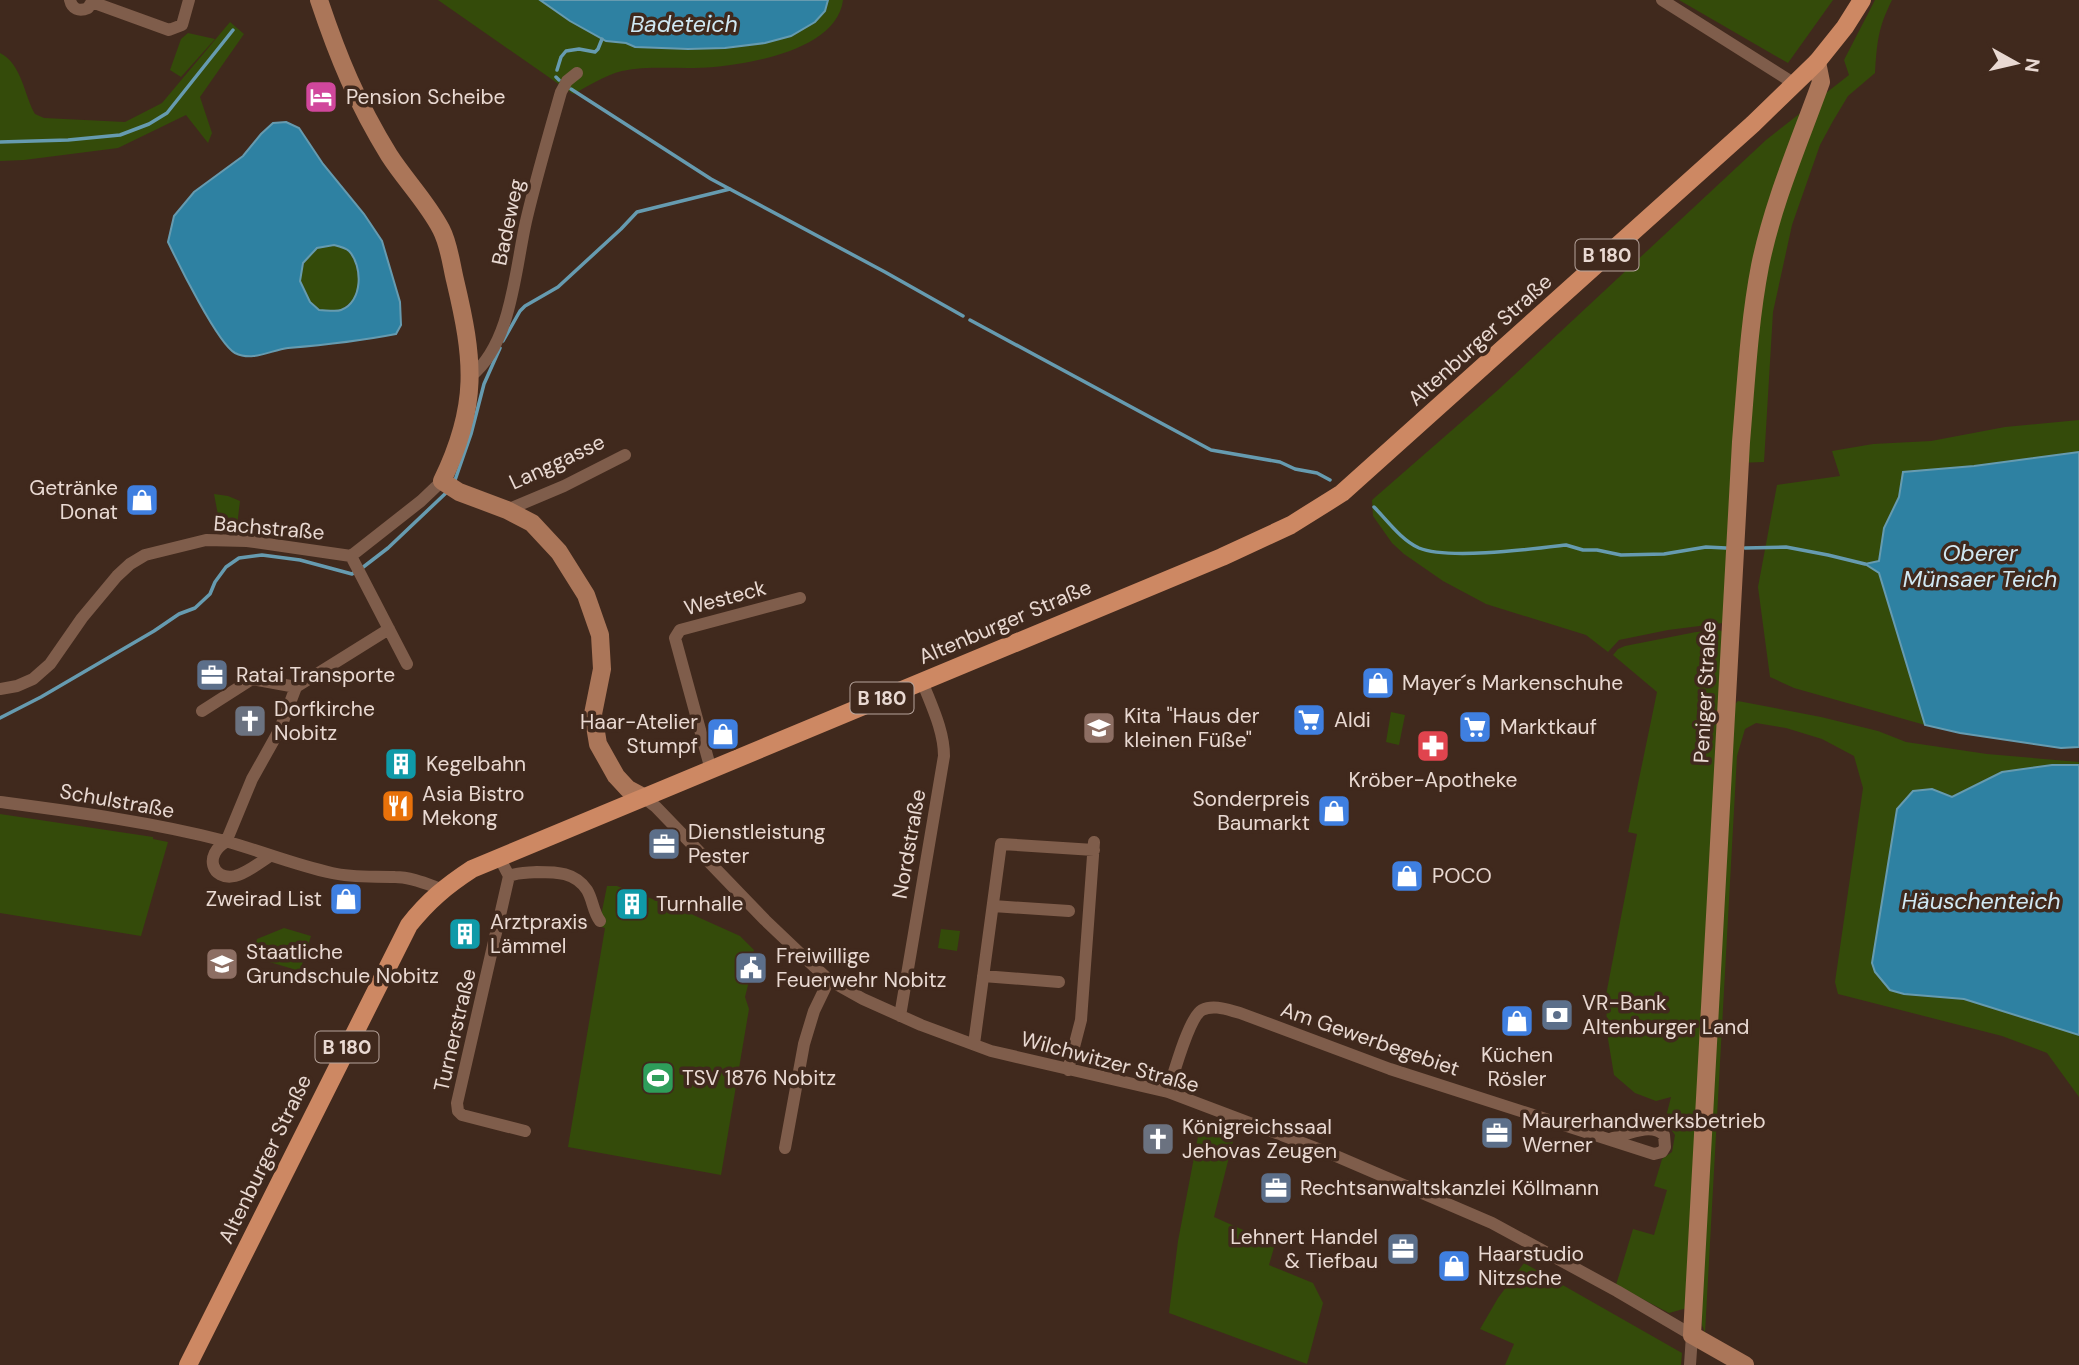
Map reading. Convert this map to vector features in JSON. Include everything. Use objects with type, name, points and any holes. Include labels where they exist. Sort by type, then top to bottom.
[{"type":"main road","name":"Altenburger Straße","points":[[188,1365],[409,925],[441,889],[472,869],[499,857],[1222,556],[1292,525],[1335,499],[1795,84],[1845,27],[1862,0]]},
{"type":"street","points":[[70,0],[74,7],[80,10],[88,8],[92,1],[169,30],[182,25],[189,0]]},
{"type":"street","points":[[319,0],[347,79],[371,125],[443,231],[468,339],[471,376],[464,426],[448,485]]},
{"type":"street","points":[[1662,0],[1795,84]]},
{"type":"street","name":"Peniger Straße","points":[[1689,1365],[1741,442],[1750,341],[1760,267],[1776,202],[1821,82],[1817,62]]},
{"type":"street","name":"Badeweg","points":[[471,376],[492,353],[503,324],[515,282],[536,180],[561,92],[567,81],[577,73]]},
{"type":"street","name":"Langgasse","points":[[507,510],[564,486],[625,455]]},
{"type":"street","name":"Langgasse","points":[[448,485],[533,523],[559,552],[586,595],[600,635],[602,669],[593,714],[598,744],[616,776],[628,789],[643,797]]},
{"type":"street","name":"Bachstraße","points":[[0,689],[33,679],[50,664],[82,618],[117,576],[145,555],[206,540],[247,541],[356,565],[421,501],[448,485]]},
{"type":"street","points":[[356,565],[407,664]]},
{"type":"street","name":"Westeck","points":[[711,770],[675,638],[680,630],[800,598]]},
{"type":"street","points":[[270,856],[236,876],[225,877],[216,871],[212,862],[214,852],[226,842],[252,779],[280,729],[296,687],[389,629]]},
{"type":"street","points":[[202,711],[252,680],[296,687]]},
{"type":"street","name":"Nordstraße","points":[[900,1016],[944,756],[941,730],[922,681]]},
{"type":"street","name":"Wilchwitzer Straße","points":[[643,797],[656,807],[765,920],[829,980],[863,999],[991,1051],[1168,1092],[1329,1153],[1492,1223],[1692,1335]]},
{"type":"street","name":"Schulstraße","points":[[0,802],[121,820],[226,842],[334,874],[412,879],[441,889]]},
{"type":"street","points":[[974,1044],[1001,844],[1094,846],[1081,1020],[1068,1070]]},
{"type":"street","points":[[499,857],[509,876],[517,873],[555,872],[574,877],[587,891],[600,921]]},
{"type":"street","name":"Turnerstraße","points":[[509,876],[457,1103],[458,1111],[462,1115],[526,1131]]},
{"type":"street","points":[[993,906],[1069,911]]},
{"type":"street","points":[[983,976],[1059,982]]},
{"type":"street","points":[[785,1148],[804,1044],[814,1011],[829,980]]},
{"type":"street","name":"Am Gewerbegebiet","points":[[1168,1092],[1192,1021],[1201,1011],[1219,1007],[1390,1069],[1610,1139]]},
{"type":"street","points":[[1692,1335],[1745,1365]]},
{"type":"green space","points":[[438,0],[540,0],[606,41],[661,49],[725,48],[765,43],[791,36],[825,11],[828,0],[843,0],[837,17],[826,31],[810,42],[771,57],[702,68],[645,68],[622,71],[573,94]]},
{"type":"green space","points":[[1679,0],[1833,0],[1788,63]]},
{"type":"green space","points":[[1875,0],[1892,0],[1879,35],[1875,73],[1848,96],[1833,121],[1820,145],[1792,225],[1773,312],[1764,462],[1736,463],[1723,623],[1619,640],[1608,652],[1586,635],[1486,604],[1443,581],[1404,554],[1392,543],[1373,516],[1372,500],[1498,390],[1766,140],[1849,75],[1844,60]]},
{"type":"green space","points":[[230,22],[244,34],[200,97],[212,133],[208,143],[186,115],[118,148],[0,161],[0,53],[18,72],[35,114],[44,118],[125,122],[162,103]]},
{"type":"green space","points":[[188,33],[215,39],[181,77],[170,70],[181,39]]},
{"type":"green space","points":[[334,244],[348,250],[355,262],[360,282],[356,298],[341,310],[319,310],[310,302],[300,281],[304,263],[317,248]]},
{"type":"green space","points":[[2079,420],[2079,452],[1903,472],[1899,497],[1884,528],[1879,561],[1867,564],[1879,573],[1925,725],[1794,688],[1770,677],[1758,587],[1777,485],[1840,476],[1832,451],[1873,444],[1931,441],[2005,427]]},
{"type":"green space","points":[[214,494],[240,501],[237,526],[224,525],[223,515],[218,515]]},
{"type":"green space","points":[[1719,630],[1724,632],[1687,1308],[1669,1313],[1616,1285],[1633,1229],[1654,1235],[1667,1190],[1654,1186],[1662,1159],[1672,1152],[1675,1135],[1665,1121],[1671,1097],[1656,1101],[1635,1093],[1614,1075],[1607,1033],[1606,995],[1637,834],[1628,832],[1657,692],[1613,655],[1625,646]]},
{"type":"green space","points":[[1738,701],[1821,717],[1878,731],[1906,742],[1987,754],[2079,762],[2079,765],[2052,765],[2003,772],[1952,797],[1927,790],[1909,795],[1897,809],[1872,963],[1904,994],[1964,999],[2079,1035],[2079,1097],[2047,1053],[2002,1036],[1838,994],[1835,982],[1863,788],[1854,756],[1822,739],[1786,728],[1756,723],[1745,729],[1737,756],[1705,1333],[1701,1311],[1735,704]]},
{"type":"green space","points":[[1391,712],[1405,715],[1399,745],[1386,742]]},
{"type":"green space","points":[[0,814],[153,837],[168,842],[141,936],[0,913]]},
{"type":"green space","name":"TSV 1876 Nobitz","points":[[607,886],[617,886],[680,909],[740,936],[754,950],[738,970],[749,981],[745,997],[749,1009],[721,1175],[568,1147],[605,928],[599,926]]},
{"type":"green space","points":[[284,928],[311,936],[300,971],[252,957],[257,939]]},
{"type":"green space","points":[[941,929],[960,931],[957,951],[938,948]]},
{"type":"green space","points":[[1200,1126],[1234,1137],[1214,1217],[1275,1244],[1269,1265],[1313,1283],[1323,1303],[1307,1364],[1169,1313],[1178,1241]]},
{"type":"green space","points":[[1524,1263],[1682,1353],[1681,1365],[1505,1365],[1514,1344],[1480,1329],[1498,1298]]},
{"type":"water","name":"Badeteich","points":[[540,0],[828,0],[825,11],[815,22],[791,36],[765,43],[688,49],[635,47],[606,41]]},
{"type":"water","points":[[286,122],[299,128],[382,241],[400,302],[401,325],[396,334],[248,356],[235,353],[228,347],[209,319],[168,242],[174,216],[194,192],[243,156],[273,123]],"holes":[[[334,245],[348,250],[354,258],[358,274],[357,292],[354,300],[341,310],[319,310],[310,302],[300,281],[303,263],[317,248]]]},
{"type":"water","name":"Oberer Münsaer Teich","points":[[2079,452],[2079,747],[2061,748],[1925,725],[1879,573],[1865,564],[1879,561],[1884,528],[1899,497],[1903,472]]},
{"type":"water","name":"Häuschenteich","points":[[2052,765],[2079,765],[2079,1035],[1964,999],[1904,994],[1890,990],[1875,972],[1872,963],[1897,809],[1913,791],[1932,789],[1952,797],[2002,772]]},
{"type":"waterway","points":[[0,142],[120,135],[149,124],[167,113],[233,30]]},
{"type":"waterway","points":[[557,70],[566,51],[579,49],[595,52],[602,39]]},
{"type":"waterway","points":[[556,77],[559,80]]},
{"type":"waterway","points":[[571,89],[711,179],[963,316]]},
{"type":"waterway","points":[[503,341],[525,306],[558,287],[637,212],[730,189]]},
{"type":"waterway","points":[[970,320],[1211,450],[1280,462],[1295,469],[1317,473],[1330,480]]},
{"type":"waterway","points":[[454,483],[484,384],[500,348]]},
{"type":"waterway","points":[[362,568],[388,548],[447,492]]},
{"type":"waterway","points":[[1374,507],[1406,540],[1419,548],[1449,553],[1566,545],[1621,555],[1664,554],[1706,547],[1726,548]]},
{"type":"waterway","points":[[1745,548],[1786,547],[1865,564]]},
{"type":"waterway","points":[[0,718],[41,697],[179,614],[195,608],[210,594],[226,567],[239,558],[262,555],[300,560],[352,574],[355,572]]},
{"type":"place","name":"Pension Scheibe","points":[[321,97]]},
{"type":"place","name":"Getränke Donat","points":[[142,500]]},
{"type":"place","name":"Ratai Transporte","points":[[212,675]]},
{"type":"place","name":"Mayer´s Markenschuhe","points":[[1378,683]]},
{"type":"place","name":"Aldi","points":[[1309,720]]},
{"type":"place","name":"Dorfkirche Nobitz","points":[[250,721]]},
{"type":"place","name":"Marktkauf","points":[[1475,727]]},
{"type":"place","name":"Kita \"Haus der kleinen Füße\"","points":[[1099,728]]},
{"type":"place","name":"Haar-Atelier Stumpf","points":[[723,734]]},
{"type":"place","name":"Kröber-Apotheke","points":[[1433,746]]},
{"type":"place","name":"Kegelbahn","points":[[401,764]]},
{"type":"place","name":"Asia Bistro Mekong","points":[[398,806]]},
{"type":"place","name":"Sonderpreis Baumarkt","points":[[1334,811]]},
{"type":"place","name":"Dienstleistung Pester","points":[[664,844]]},
{"type":"place","name":"POCO","points":[[1407,876]]},
{"type":"place","name":"Zweirad List","points":[[346,899]]},
{"type":"place","name":"Turnhalle","points":[[632,904]]},
{"type":"place","name":"Arztpraxis Lämmel","points":[[465,934]]},
{"type":"place","name":"Staatliche Grundschule Nobitz","points":[[222,964]]},
{"type":"place","name":"Freiwillige Feuerwehr Nobitz","points":[[751,968]]},
{"type":"place","name":"VR-Bank Altenburger Land","points":[[1557,1015]]},
{"type":"place","name":"Küchen Rösler","points":[[1517,1021]]},
{"type":"place","name":"TSV 1876 Nobitz","points":[[658,1078]]},
{"type":"place","name":"Maurerhandwerksbetrieb Werner","points":[[1497,1133]]},
{"type":"place","name":"Königreichssaal Jehovas Zeugen","points":[[1158,1139]]},
{"type":"place","name":"Rechtsanwaltskanzlei Köllmann","points":[[1276,1188]]},
{"type":"place","name":"Lehnert Handel & Tiefbau","points":[[1403,1249]]},
{"type":"place","name":"Haarstudio Nitzsche","points":[[1454,1266]]}]
